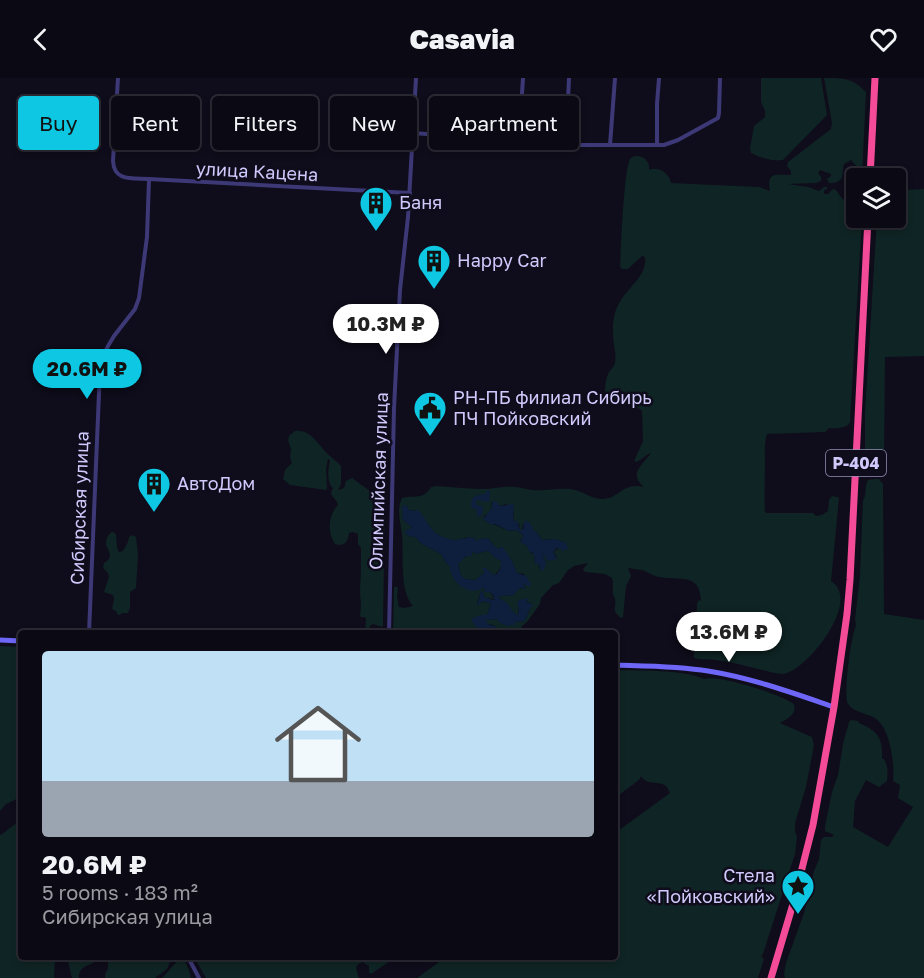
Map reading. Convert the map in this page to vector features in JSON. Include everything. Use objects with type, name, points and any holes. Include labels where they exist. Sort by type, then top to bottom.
[{"type":"highway","points":[[870,168],[875,78]]},
{"type":"highway","name":"Р-404","points":[[771,978],[804,863],[834,707],[846,625],[868,228]]},
{"type":"street","name":"улица Кацена","points":[[118,78],[113,161],[114,169],[121,176],[410,193]]},
{"type":"street","name":"Олимпийская улица","points":[[415,96],[416,78]]},
{"type":"street","points":[[522,96],[523,78]]},
{"type":"street","points":[[568,96],[569,78]]},
{"type":"street","points":[[610,145],[615,78]]},
{"type":"street","points":[[657,145],[659,78]]},
{"type":"street","points":[[579,144],[657,145],[673,142],[718,118],[720,78]]},
{"type":"street","name":"Олимпийская улица","points":[[389,630],[394,408],[400,290],[406,249],[412,150]]},
{"type":"street","name":"Сибирская улица","points":[[89,630],[101,361],[114,336],[135,309],[139,298],[147,237],[149,179]]},
{"type":"street","points":[[0,640],[18,641]]},
{"type":"street","points":[[618,665],[681,667],[723,674],[759,682],[834,707]]},
{"type":"street","points":[[190,960],[199,978]]},
{"type":"green space","points":[[761,78],[821,78],[827,115],[783,160],[767,159],[751,153],[754,126],[765,117],[761,102]]},
{"type":"green space","points":[[824,78],[852,81],[866,92],[862,168],[858,168],[851,160],[844,164],[842,178],[838,182],[829,183],[827,179],[831,174],[820,170],[818,173],[821,181],[788,184],[819,191],[827,187],[824,194],[828,194],[833,189],[836,190],[846,201],[846,228],[861,228],[850,422],[844,427],[829,428],[825,432],[767,434],[765,441],[765,512],[822,515],[828,511],[829,500],[832,496],[839,498],[831,581],[839,590],[840,603],[828,633],[818,647],[806,660],[784,674],[722,661],[694,658],[697,604],[699,600],[701,601],[700,592],[693,582],[659,577],[642,570],[628,568],[631,576],[626,586],[623,617],[621,618],[615,610],[612,578],[605,574],[585,572],[583,569],[588,563],[568,570],[559,583],[553,585],[541,598],[540,604],[521,630],[497,630],[485,620],[497,619],[506,625],[524,621],[527,617],[532,604],[526,600],[519,601],[518,615],[499,598],[513,595],[518,589],[526,588],[523,583],[529,586],[524,574],[517,573],[512,561],[500,547],[499,549],[494,546],[488,538],[476,541],[469,537],[447,540],[435,533],[422,515],[409,510],[406,505],[402,507],[403,520],[412,527],[405,532],[441,554],[450,566],[452,574],[481,588],[483,586],[485,592],[490,592],[495,599],[485,598],[481,591],[477,604],[483,601],[491,604],[487,615],[477,617],[478,627],[482,630],[393,630],[394,587],[398,587],[399,607],[413,606],[404,582],[399,512],[402,498],[425,494],[431,487],[436,486],[487,489],[520,487],[531,490],[570,489],[601,499],[612,497],[630,487],[644,487],[639,482],[637,474],[651,453],[635,462],[643,441],[642,411],[625,401],[611,401],[605,397],[607,377],[615,361],[614,316],[618,305],[640,275],[645,264],[645,257],[642,256],[628,269],[622,269],[620,266],[626,175],[631,158],[638,156],[644,158],[649,170],[663,171],[671,183],[759,187],[770,191],[771,177],[791,175],[787,166],[788,162],[831,129],[832,123]],"holes":[[[491,502],[500,506],[506,504],[514,511],[513,520],[519,524],[520,531],[523,524],[530,524],[542,540],[555,539],[566,543],[553,552],[557,557],[548,561],[544,554],[545,567],[540,569],[538,563],[535,564],[534,554],[520,541],[522,534],[484,520],[484,516],[492,508]]]},
{"type":"green space","points":[[924,189],[924,356],[885,357],[884,462],[875,469],[866,466],[865,413],[876,228],[906,228],[906,190]]},
{"type":"green space","points":[[295,431],[306,433],[315,439],[341,466],[341,484],[338,490],[344,488],[346,481],[352,478],[374,494],[383,494],[385,497],[382,627],[373,624],[369,630],[365,630],[366,619],[360,615],[361,548],[358,544],[358,534],[349,533],[347,541],[341,545],[335,544],[332,540],[331,519],[338,505],[331,494],[334,489],[329,480],[330,460],[328,459],[326,469],[326,490],[290,485],[283,479],[285,470],[292,463],[289,436]]},
{"type":"green space","points":[[879,479],[883,484],[884,614],[924,620],[924,978],[785,978],[786,963],[804,913],[819,859],[821,840],[834,835],[825,831],[825,826],[843,744],[851,720],[858,721],[878,736],[882,746],[882,759],[885,761],[888,773],[887,781],[879,787],[866,780],[855,801],[853,827],[888,847],[913,807],[898,798],[900,785],[893,781],[892,755],[884,728],[873,717],[850,707],[847,699],[848,665],[856,626],[863,500],[868,480]]},
{"type":"green space","points":[[112,532],[116,535],[119,552],[123,551],[129,537],[132,535],[136,537],[138,555],[136,588],[130,592],[130,608],[128,613],[120,615],[112,609],[113,595],[104,592],[109,577],[103,568],[104,563],[110,557],[106,541]]},
{"type":"green space","points":[[486,551],[501,561],[501,567],[496,574],[493,575],[488,570],[475,580],[465,579],[461,575],[458,564],[474,552],[476,554]]},
{"type":"green space","points":[[0,646],[18,647],[18,798],[6,804],[0,811]]},
{"type":"green space","points":[[618,670],[660,671],[704,679],[722,679],[763,690],[794,704],[793,714],[780,723],[812,737],[814,745],[806,787],[795,823],[797,837],[795,854],[761,956],[764,959],[758,978],[417,978],[442,960],[618,960],[618,831],[670,793],[664,785],[648,782],[641,776],[618,796]]},
{"type":"green space","points":[[18,823],[18,960],[55,960],[54,978],[0,978],[0,835]]},
{"type":"green space","points":[[68,960],[98,960],[81,970],[79,978],[72,978]]},
{"type":"green space","points":[[108,960],[172,960],[167,969],[155,978],[105,978]]},
{"type":"green space","points":[[178,960],[184,960],[191,978],[162,978]]},
{"type":"green space","points":[[196,960],[392,960],[371,974],[369,966],[363,962],[358,964],[356,968],[359,978],[206,978]]},
{"type":"water","points":[[488,490],[490,492],[489,502],[476,501],[477,505],[483,508],[482,515],[477,517],[476,508],[473,509],[471,506],[472,499],[477,495],[485,494]]},
{"type":"water","points":[[492,501],[497,502],[500,506],[514,504],[513,520],[517,521],[520,530],[523,529],[524,522],[528,521],[533,531],[536,531],[542,540],[555,539],[566,543],[568,549],[561,551],[561,548],[557,548],[553,552],[557,559],[548,561],[544,555],[546,565],[541,571],[539,564],[535,564],[534,554],[520,542],[522,534],[495,524],[490,525],[483,519],[492,508]]},
{"type":"water","points":[[406,505],[409,510],[420,512],[435,532],[444,538],[458,540],[469,537],[476,541],[488,538],[499,549],[502,546],[517,573],[526,576],[531,584],[529,587],[523,583],[526,589],[520,588],[513,595],[499,598],[518,615],[517,603],[519,600],[528,598],[526,601],[533,605],[524,621],[508,626],[497,619],[486,620],[498,630],[483,630],[475,626],[471,619],[487,615],[491,604],[483,601],[477,606],[481,591],[484,592],[483,595],[486,598],[494,600],[494,596],[490,592],[485,592],[483,587],[472,591],[460,586],[441,554],[404,532],[412,527],[403,520],[402,507]],"holes":[[[486,551],[501,561],[497,574],[493,575],[483,568],[484,573],[475,580],[465,579],[461,575],[458,564],[466,556],[472,556],[474,552],[476,554]]]},
{"type":"place","name":"Баня","points":[[376,232]]},
{"type":"place","name":"Happy Car","points":[[434,290]]},
{"type":"place","name":"РН-ПБ филиал Сибирь ПЧ Пойковский","points":[[430,437]]},
{"type":"place","name":"АвтоДом","points":[[154,513]]},
{"type":"place","name":"Стела «Пойковский»","points":[[798,915]]}]
